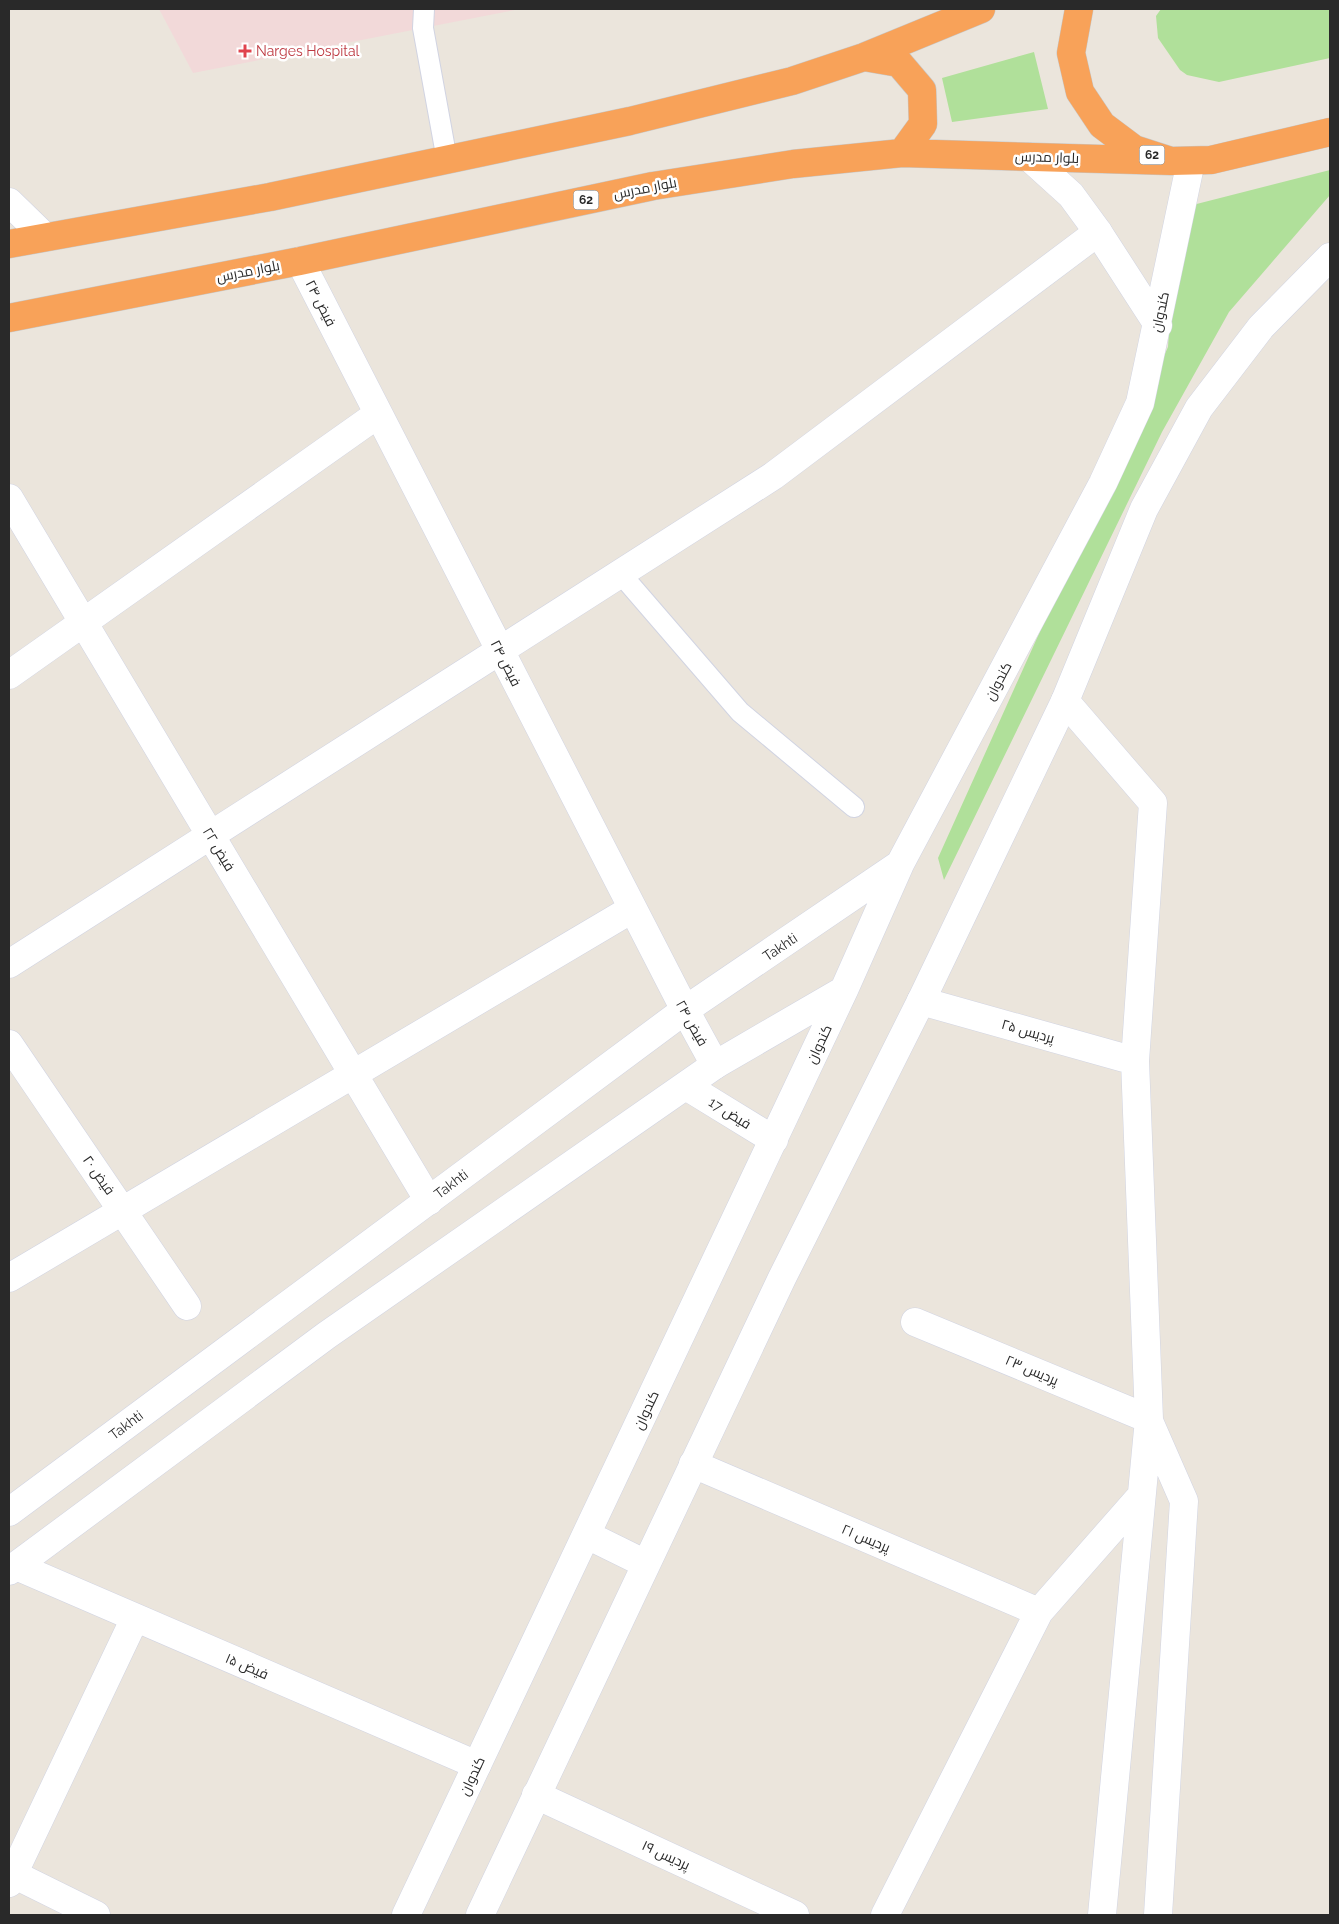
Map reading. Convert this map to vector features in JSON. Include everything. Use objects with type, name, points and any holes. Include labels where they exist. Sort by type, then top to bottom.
[{"type":"highway","points":[[9,244],[270,197],[630,121],[773,86],[864,57],[981,9]]},
{"type":"highway","name":"62","points":[[1079,9],[1072,53],[1080,92],[1102,125],[1134,149],[1181,161],[1211,160],[1330,132]]},
{"type":"highway","points":[[864,57],[899,63],[922,90],[923,124],[902,153]]},
{"type":"highway","name":"بلوار مدرس","points":[[9,318],[300,261],[653,186],[793,164],[902,153],[1181,161]]},
{"type":"street","points":[[1029,157],[1070,195],[1098,232],[1158,325]]},
{"type":"street","name":"کندوان","points":[[406,1915],[774,1140],[900,864],[1104,483],[1140,403],[1158,325],[1181,161]]},
{"type":"street","points":[[9,202],[45,237]]},
{"type":"street","points":[[9,964],[773,476],[1098,232]]},
{"type":"street","points":[[480,1915],[782,1278],[921,1001],[1065,701],[1144,509],[1199,408],[1261,326],[1330,257]]},
{"type":"street","name":"فیض ۲۴","points":[[300,261],[632,909],[715,1065]]},
{"type":"street","points":[[9,675],[378,414]]},
{"type":"street","name":"فیض ۲۲","points":[[9,498],[85,622],[429,1201]]},
{"type":"street","points":[[1065,701],[1153,803],[1135,1062],[1149,1419],[1102,1915]]},
{"type":"street","name":"Takhti","points":[[9,1512],[685,1010],[900,864]]},
{"type":"street","points":[[9,1278],[632,909]]},
{"type":"street","points":[[12,1569],[327,1335],[715,1065],[844,990]]},
{"type":"street","name":"پردیس ۲۵","points":[[921,1001],[1135,1062]]},
{"type":"street","name":"فیض ۲۰","points":[[9,1044],[188,1306]]},
{"type":"street","name":"فیض 17","points":[[686,1086],[774,1140]]},
{"type":"street","name":"پردیس ۲۳","points":[[916,1322],[1149,1419]]},
{"type":"street","points":[[1149,1419],[1184,1501],[1158,1915]]},
{"type":"street","name":"پردیس ۲۱","points":[[694,1464],[1039,1612]]},
{"type":"street","points":[[885,1915],[1039,1612],[1141,1496]]},
{"type":"street","points":[[587,1535],[646,1564]]},
{"type":"street","name":"فیض ۱۵","points":[[12,1569],[135,1618],[477,1765]]},
{"type":"street","points":[[96,1915],[10,1876],[135,1618]]},
{"type":"street","name":"پردیس ۱۹","points":[[536,1795],[795,1915]]},
{"type":"lane","points":[[424,9],[423,28],[447,160]]},
{"type":"lane","points":[[620,573],[740,712],[854,807]]},
{"type":"shaded area","name":"Narges Hospital","points":[[159,9],[520,9],[193,73]]},
{"type":"green space","points":[[1161,9],[1330,9],[1330,58],[1219,82],[1187,75],[1180,70],[1158,38],[1156,16]]},
{"type":"green space","points":[[1034,52],[1048,109],[952,122],[942,78]]},
{"type":"green space","points":[[1330,170],[1330,195],[1229,312],[1162,432],[944,880],[938,858],[1168,347],[1177,209]]},
{"type":"place","name":"Narges Hospital","points":[[245,51]]}]
